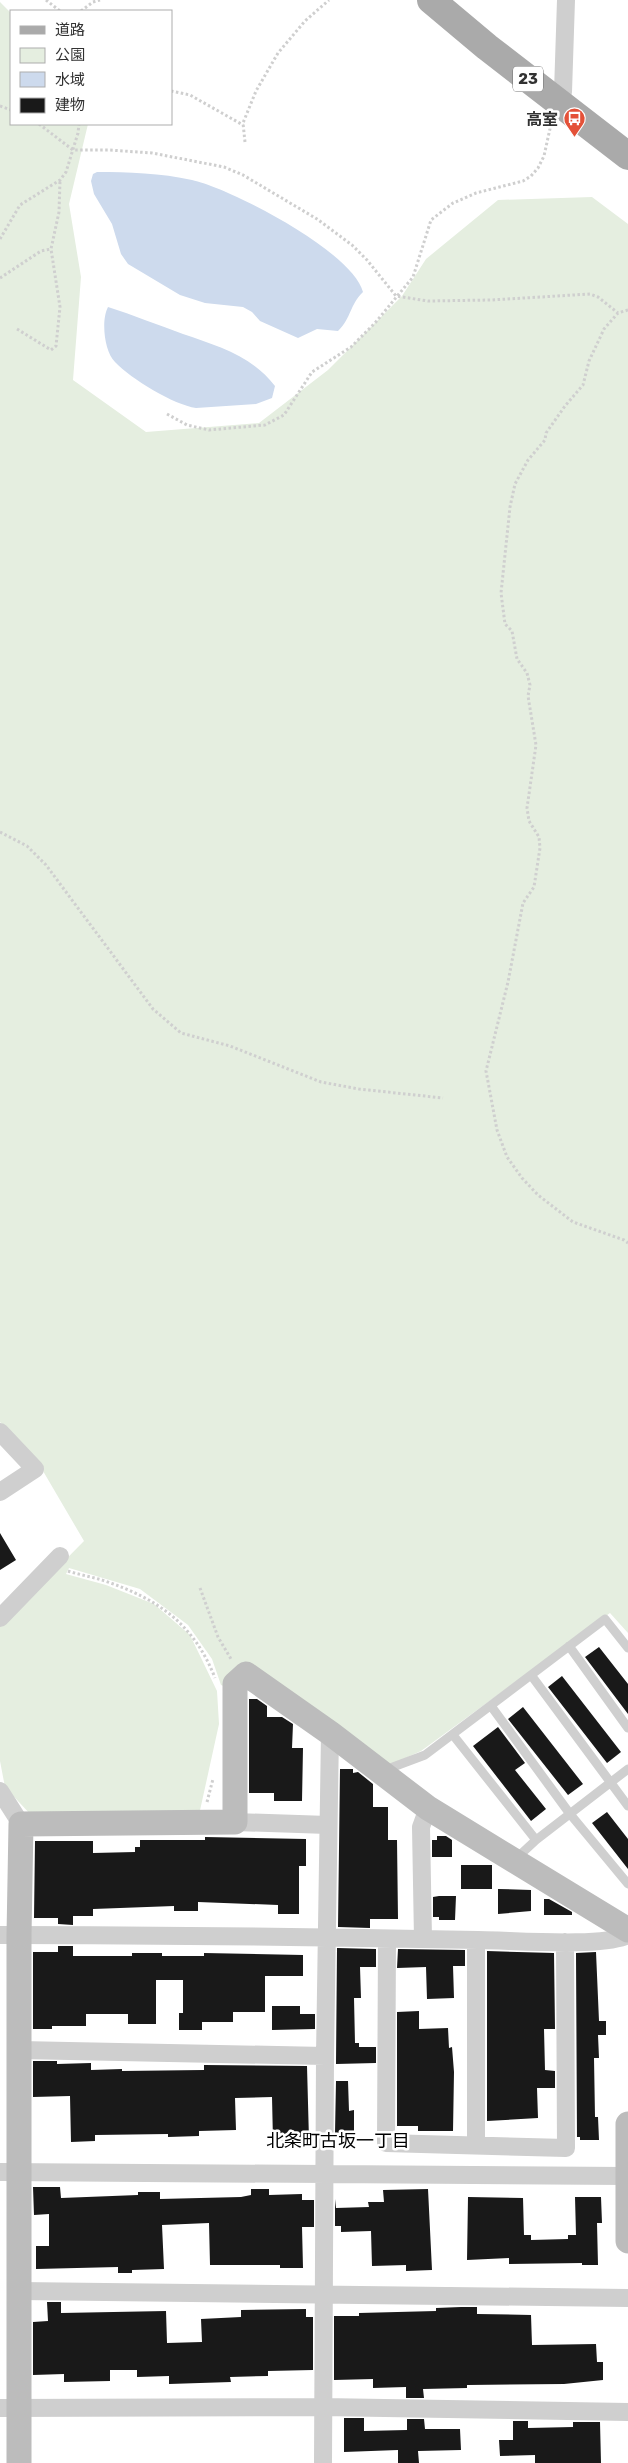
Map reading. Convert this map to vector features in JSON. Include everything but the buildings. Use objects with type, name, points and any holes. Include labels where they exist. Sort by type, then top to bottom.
[{"type":"main road","name":"23","points":[[431,0],[487,47],[628,156]]},
{"type":"street","points":[[558,102],[563,92],[566,0]]},
{"type":"street","points":[[0,1432],[35,1469],[0,1492]]},
{"type":"street","points":[[0,1618],[61,1562]]},
{"type":"street","points":[[235,1822],[235,1684],[246,1674],[330,1733],[428,1808],[628,1930]]},
{"type":"street","points":[[322,2463],[322,2295],[330,1733]]},
{"type":"street","points":[[0,1791],[21,1824],[9,1935],[19,2050],[10,2173],[19,2291],[9,2408],[19,2463]]},
{"type":"street","points":[[423,1939],[421,1826],[428,1808]]},
{"type":"street","points":[[21,1824],[235,1822],[328,1825]]},
{"type":"street","points":[[9,1935],[328,1937],[566,1942],[619,1939],[628,1935]]},
{"type":"street","points":[[387,1939],[386,2144],[566,2148],[566,1942]]},
{"type":"street","points":[[476,1940],[476,2146]]},
{"type":"street","points":[[19,2050],[325,2056]]},
{"type":"street","points":[[628,2124],[628,2241]]},
{"type":"street","points":[[10,2173],[325,2173],[627,2176]]},
{"type":"street","points":[[19,2291],[628,2298]]},
{"type":"street","points":[[9,2408],[322,2407],[628,2412]]},
{"type":"lane","points":[[380,1772],[425,1755],[605,1619],[628,1648]]},
{"type":"lane","points":[[568,1646],[628,1728]]},
{"type":"lane","points":[[531,1675],[628,1806]]},
{"type":"lane","points":[[491,1706],[570,1814],[628,1884]]},
{"type":"lane","points":[[453,1735],[536,1840]]},
{"type":"lane","points":[[519,1864],[522,1853],[536,1840],[628,1769]]},
{"type":"path","points":[[46,0],[59,10]]},
{"type":"path","points":[[83,10],[93,2],[100,0]]},
{"type":"path","points":[[245,142],[243,125],[256,91],[278,53],[305,21],[329,0]]},
{"type":"path","points":[[172,91],[190,95],[243,125]]},
{"type":"path","points":[[167,414],[187,425],[209,430],[266,425],[284,415],[312,372],[351,347],[375,323],[413,276],[431,220],[453,204],[488,188],[523,181],[538,168],[544,156],[548,130],[558,102]]},
{"type":"path","points":[[40,125],[73,150],[152,152],[224,167],[243,175],[317,219],[352,245],[367,260],[396,296],[428,301],[491,300],[590,294],[598,297],[618,313]]},
{"type":"path","points":[[0,239],[20,205],[60,180],[66,172],[79,125]]},
{"type":"path","points":[[17,329],[51,350],[56,346],[60,307],[51,249],[59,212],[60,180]]},
{"type":"path","points":[[0,278],[40,251],[51,249]]},
{"type":"path","points":[[628,310],[618,313],[604,329],[589,361],[583,385],[546,433],[545,440],[528,460],[515,484],[510,507],[501,593],[505,624],[512,632],[517,659],[526,673],[530,685],[528,696],[536,745],[527,808],[530,821],[539,837],[540,848],[534,887],[523,903],[508,982],[486,1071],[497,1130],[508,1157],[522,1178],[538,1195],[573,1222],[618,1237],[628,1243]]},
{"type":"path","points":[[0,832],[28,846],[46,865],[153,1009],[181,1034],[230,1046],[321,1082],[359,1089],[443,1098]]},
{"type":"path","points":[[61,1562],[155,1602],[190,1631],[218,1683]]},
{"type":"path","points":[[200,1588],[218,1637],[229,1657],[246,1674]]},
{"type":"path","points":[[203,1822],[213,1776]]},
{"type":"green space","points":[[0,2],[10,12],[10,125],[88,125],[69,204],[81,277],[73,380],[146,432],[259,423],[328,370],[402,296],[426,259],[498,200],[592,197],[628,224],[628,1633],[610,1613],[421,1751],[381,1769],[243,1680],[226,1687],[221,1685],[212,1659],[188,1625],[140,1589],[69,1568],[66,1574],[106,1585],[154,1604],[190,1635],[217,1691],[219,1724],[199,1815],[31,1815],[5,1787],[0,1761],[0,1626],[84,1541],[43,1471],[0,1422]]},
{"type":"water","points":[[97,172],[144,173],[192,180],[234,196],[289,224],[315,241],[338,259],[354,276],[363,292],[355,302],[343,326],[338,331],[317,329],[298,338],[260,321],[252,312],[243,307],[205,303],[180,295],[128,264],[121,254],[112,224],[94,194],[91,181],[93,174]]},
{"type":"water","points":[[108,307],[234,353],[256,367],[275,386],[272,398],[256,404],[196,408],[165,397],[131,376],[111,357],[106,343],[104,327]]},
{"type":"place","name":"高室","points":[[574,138]]},
{"type":"district","name":"北条町古坂一丁目","points":[[338,2141]]}]
